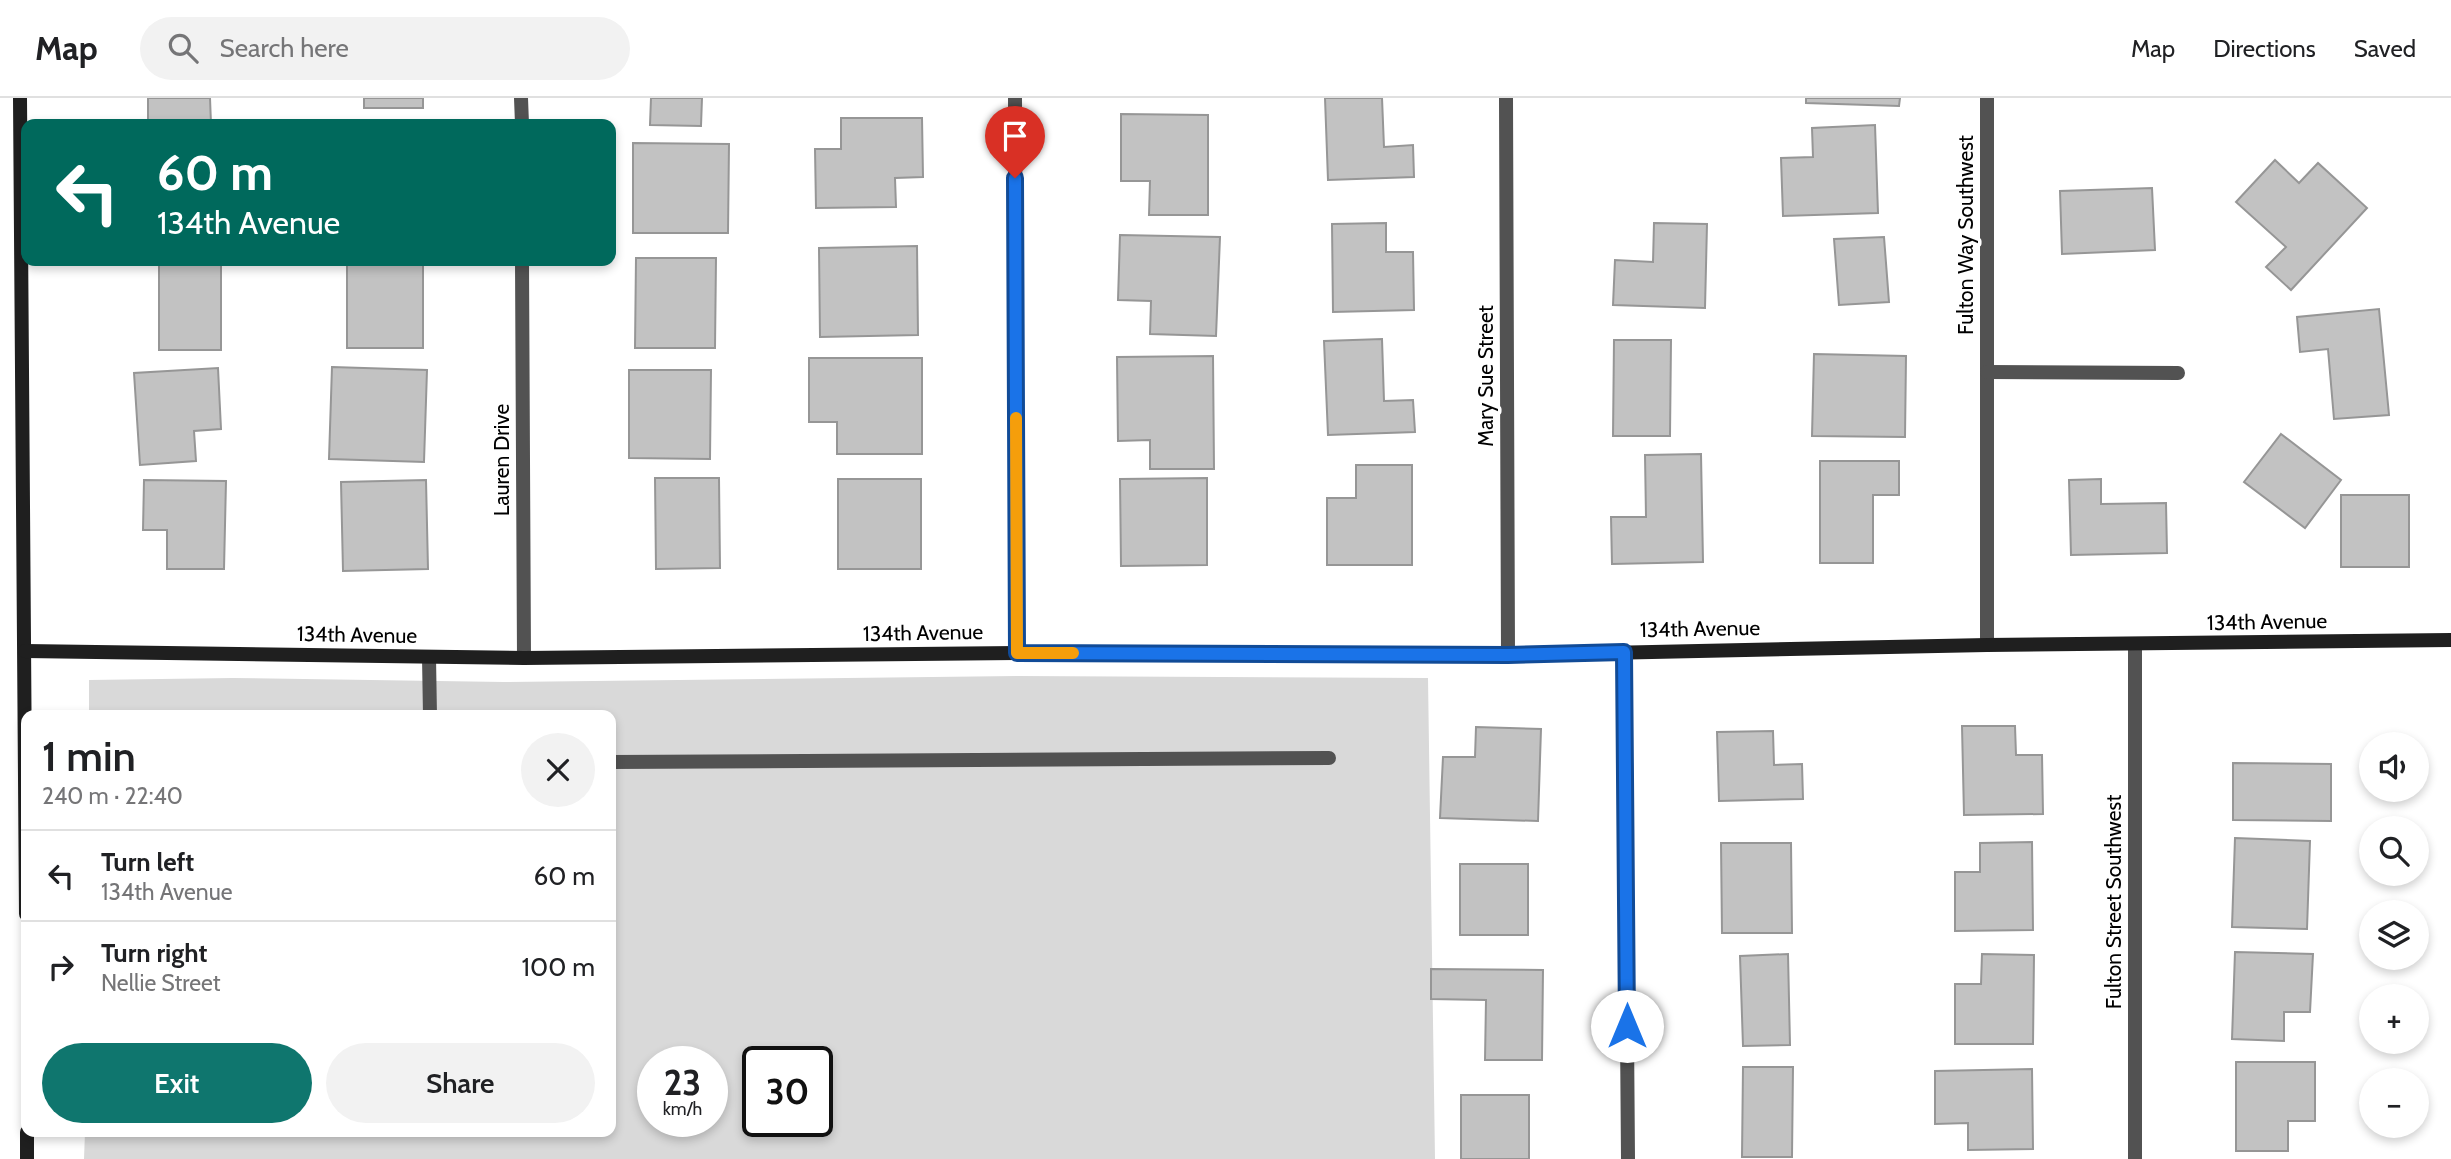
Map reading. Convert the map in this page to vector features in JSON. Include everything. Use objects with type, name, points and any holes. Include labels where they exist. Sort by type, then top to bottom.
[{"type":"street","points":[[20,98],[21,190]]},
{"type":"street","points":[[521,98],[522,119]]},
{"type":"street","points":[[1015,98],[1017,653]]},
{"type":"street","name":"Mary Sue Street","points":[[1506,98],[1508,655]]},
{"type":"street","name":"Fulton Way Southwest","points":[[1987,98],[1987,645]]},
{"type":"street","points":[[22,266],[26,710]]},
{"type":"street","name":"Lauren Drive","points":[[522,266],[524,658]]},
{"type":"street","points":[[1987,372],[2178,373]]},
{"type":"street","name":"134th Avenue","points":[[26,651],[524,658],[1017,653],[1508,655],[1987,645],[2451,640]]},
{"type":"street","name":"Fulton Street Southwest","points":[[2135,1159],[2136,645]]},
{"type":"street","points":[[1624,652],[1628,1159]]},
{"type":"street","points":[[429,657],[430,710]]},
{"type":"street","points":[[616,762],[1329,758]]},
{"type":"street","points":[[27,1137],[27,1159]]},
{"type":"shaded area","points":[[1017,676],[1428,678],[1435,1159],[84,1159],[85,1137],[616,1137],[616,710],[89,710],[89,680],[233,678],[504,682]]},
{"type":"building","points":[[148,98],[210,98],[211,119],[148,119]]},
{"type":"building","points":[[364,98],[423,98],[423,108],[364,108]]},
{"type":"building","points":[[651,98],[702,98],[701,126],[650,125]]},
{"type":"building","points":[[1325,98],[1382,98],[1384,147],[1413,145],[1414,177],[1328,180]]},
{"type":"building","points":[[1806,98],[1900,98],[1899,106],[1806,103]]},
{"type":"building","points":[[1121,114],[1208,115],[1208,215],[1149,215],[1150,181],[1121,181]]},
{"type":"building","points":[[841,118],[922,118],[923,177],[895,178],[896,207],[816,208],[815,149],[841,149]]},
{"type":"building","points":[[1875,125],[1878,213],[1783,216],[1781,158],[1813,157],[1812,128]]},
{"type":"building","points":[[633,143],[729,144],[728,233],[633,233]]},
{"type":"building","points":[[2275,160],[2299,183],[2318,163],[2367,208],[2291,290],[2266,267],[2286,247],[2236,202]]},
{"type":"building","points":[[2152,188],[2155,250],[2062,254],[2060,191]]},
{"type":"building","points":[[1386,223],[1386,252],[1413,252],[1414,310],[1333,312],[1332,224]]},
{"type":"building","points":[[1654,223],[1707,224],[1705,308],[1613,305],[1615,260],[1653,262]]},
{"type":"building","points":[[1120,235],[1220,237],[1216,336],[1150,334],[1151,301],[1118,300]]},
{"type":"building","points":[[1884,237],[1889,302],[1839,305],[1834,239]]},
{"type":"building","points":[[917,246],[918,335],[820,337],[819,248]]},
{"type":"building","points":[[636,258],[716,258],[715,348],[635,348]]},
{"type":"building","points":[[159,266],[221,266],[221,350],[159,350]]},
{"type":"building","points":[[347,266],[423,266],[423,348],[347,348]]},
{"type":"building","points":[[2379,309],[2389,415],[2334,419],[2328,349],[2300,352],[2297,317]]},
{"type":"building","points":[[1382,339],[1384,401],[1413,400],[1415,432],[1328,435],[1324,341]]},
{"type":"building","points":[[1614,340],[1671,340],[1670,436],[1613,436]]},
{"type":"building","points":[[1814,354],[1906,356],[1905,437],[1812,436]]},
{"type":"building","points":[[1213,356],[1214,469],[1150,469],[1150,440],[1118,441],[1117,357]]},
{"type":"building","points":[[809,358],[922,358],[922,454],[837,454],[837,422],[809,422]]},
{"type":"building","points":[[332,367],[427,370],[424,462],[329,459]]},
{"type":"building","points":[[218,368],[221,429],[194,431],[196,461],[140,465],[134,373]]},
{"type":"building","points":[[629,370],[711,370],[710,459],[629,458]]},
{"type":"building","points":[[2281,434],[2341,480],[2305,528],[2244,482]]},
{"type":"building","points":[[1701,454],[1703,562],[1612,564],[1611,517],[1646,517],[1645,455]]},
{"type":"building","points":[[1820,461],[1899,461],[1899,495],[1873,495],[1873,563],[1820,563]]},
{"type":"building","points":[[1356,465],[1412,465],[1412,565],[1327,565],[1327,498],[1356,498]]},
{"type":"building","points":[[655,478],[719,478],[720,568],[656,569]]},
{"type":"building","points":[[1207,478],[1207,565],[1121,566],[1120,479]]},
{"type":"building","points":[[838,479],[921,479],[921,569],[838,569]]},
{"type":"building","points":[[2101,479],[2101,504],[2166,503],[2167,553],[2071,555],[2069,480]]},
{"type":"building","points":[[144,480],[226,481],[224,569],[167,569],[167,530],[143,530]]},
{"type":"building","points":[[426,480],[428,569],[343,571],[341,482]]},
{"type":"building","points":[[2341,495],[2409,495],[2409,567],[2341,567]]},
{"type":"building","points":[[1962,726],[2015,726],[2016,755],[2042,755],[2043,814],[1964,815]]},
{"type":"building","points":[[1476,727],[1541,729],[1538,821],[1440,818],[1443,757],[1475,757]]},
{"type":"building","points":[[1773,731],[1774,765],[1802,764],[1803,799],[1719,801],[1717,732]]},
{"type":"building","points":[[2233,763],[2331,764],[2331,821],[2233,820]]},
{"type":"building","points":[[2235,838],[2310,841],[2307,929],[2232,927]]},
{"type":"building","points":[[2032,842],[2033,930],[1955,931],[1955,872],[1980,872],[1980,843]]},
{"type":"building","points":[[1721,843],[1791,843],[1792,933],[1722,933]]},
{"type":"building","points":[[1460,864],[1528,864],[1528,935],[1460,935]]},
{"type":"building","points":[[2235,952],[2313,954],[2310,1012],[2284,1012],[2284,1041],[2232,1039]]},
{"type":"building","points":[[1788,954],[1790,1045],[1743,1046],[1740,956]]},
{"type":"building","points":[[1982,954],[2034,955],[2033,1044],[1955,1044],[1955,984],[1981,984]]},
{"type":"building","points":[[1431,969],[1543,970],[1542,1060],[1485,1060],[1486,1000],[1431,999]]},
{"type":"building","points":[[2236,1062],[2315,1062],[2315,1121],[2288,1121],[2288,1151],[2236,1151]]},
{"type":"building","points":[[1743,1067],[1793,1067],[1792,1157],[1742,1157]]},
{"type":"building","points":[[2032,1069],[2033,1149],[1968,1150],[1968,1123],[1935,1124],[1935,1071]]},
{"type":"building","points":[[1461,1095],[1529,1095],[1529,1159],[1461,1159]]},
{"type":"slow traffic","points":[[1016,418],[1017,653],[1073,653]]},
{"type":"route","points":[[1015,178],[1017,653],[1508,655],[1624,652],[1627,1026]]}]
